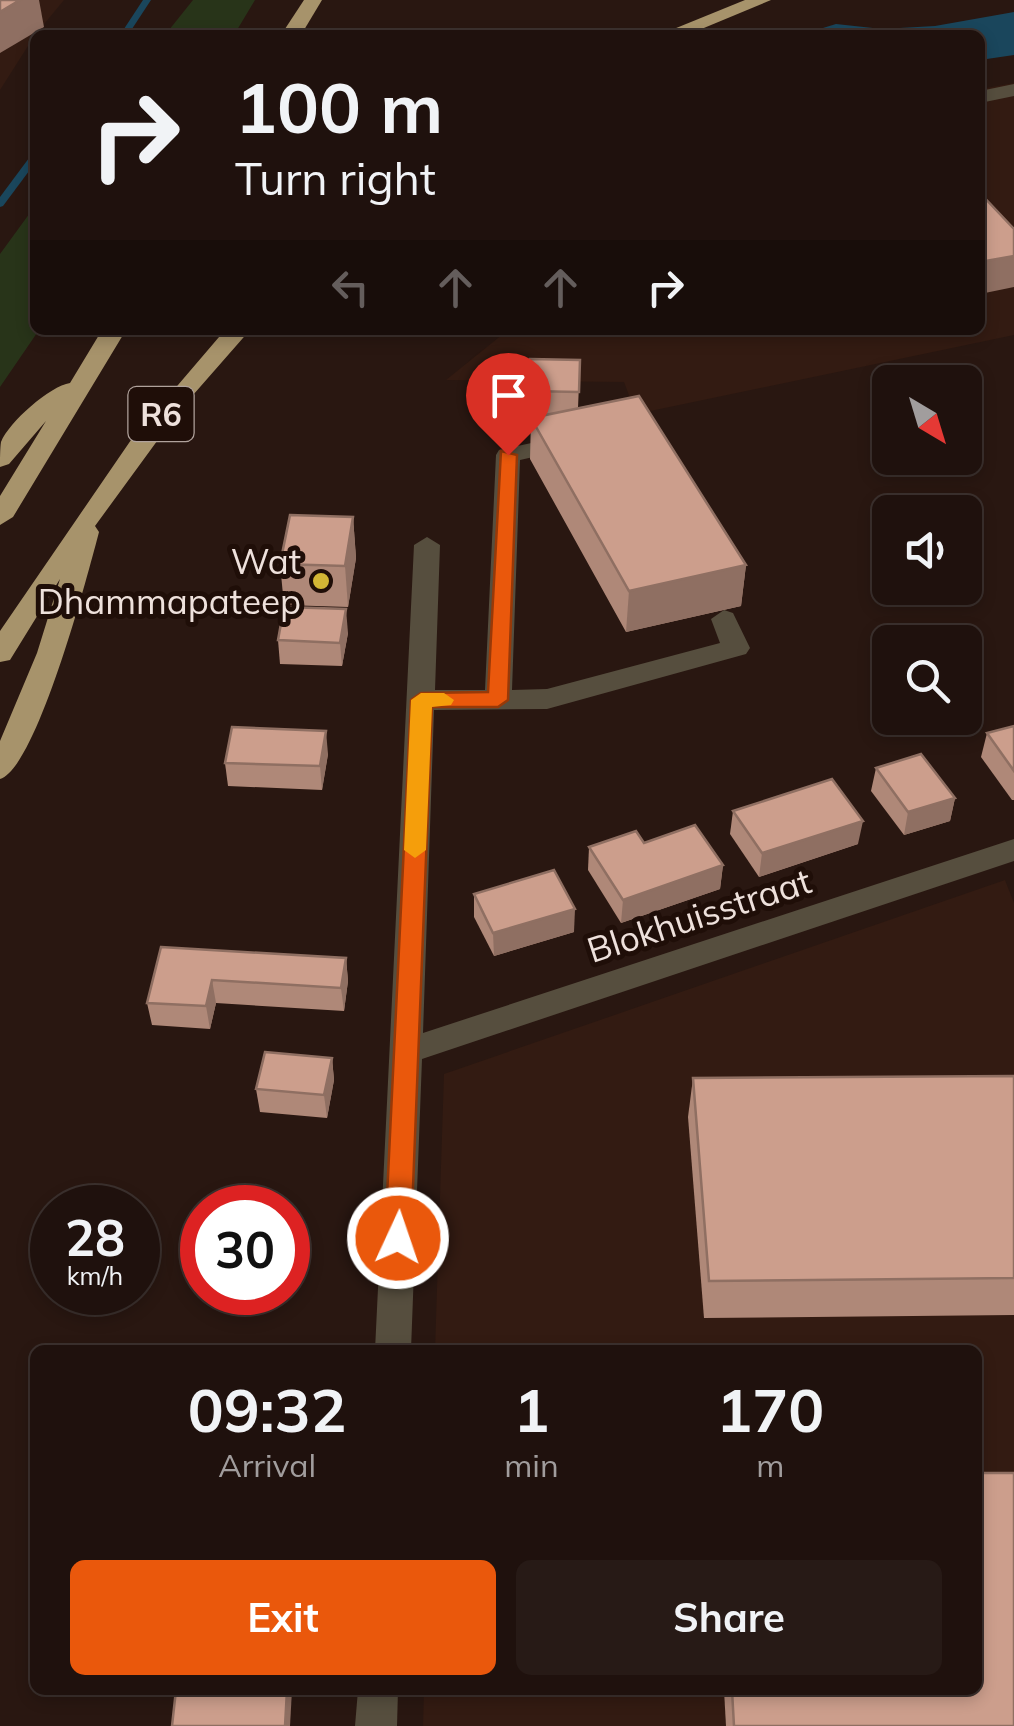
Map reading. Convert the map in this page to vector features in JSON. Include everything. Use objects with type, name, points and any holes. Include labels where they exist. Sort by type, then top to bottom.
[{"type":"highway","points":[[294,30],[312,0]]},
{"type":"highway","points":[[683,30],[762,0]]},
{"type":"highway","name":"R6","points":[[0,518],[111,335]]},
{"type":"highway","name":"R6","points":[[0,653],[93,505],[177,393],[233,335]]},
{"type":"highway","points":[[0,459],[24,427],[89,371]]},
{"type":"highway","points":[[0,768],[18,736],[62,625],[93,505]]},
{"type":"street","points":[[985,96],[1014,90]]},
{"type":"street","points":[[498,700],[508,455],[601,436]]},
{"type":"street","points":[[393,1345],[427,545]]},
{"type":"street","points":[[421,700],[547,700],[736,648],[724,619]]},
{"type":"street","name":"Blokhuisstraat","points":[[407,1051],[1014,850]]},
{"type":"street","points":[[376,1726],[378,1695]]},
{"type":"shaded area","points":[[0,0],[64,0],[39,30],[30,30],[30,43],[0,90]]},
{"type":"shaded area","points":[[1014,83],[1014,335],[636,414],[624,382],[446,380],[502,335],[985,335],[985,88]]},
{"type":"shaded area","points":[[1005,880],[1014,903],[1014,1726],[423,1726],[424,1695],[982,1695],[982,1345],[435,1345],[444,1074]]},
{"type":"green space","points":[[193,0],[255,0],[237,30],[169,30]]},
{"type":"green space","points":[[30,213],[30,335],[36,335],[0,387],[0,254]]},
{"type":"water","points":[[1014,12],[1014,55],[985,59],[985,30],[816,30],[836,24],[882,29],[935,26]]},
{"type":"building","points":[[0,0],[20,0],[0,12]]},
{"type":"building","points":[[985,198],[1014,229],[1014,256],[985,261]]},
{"type":"building","points":[[530,359],[580,360],[579,392],[528,391]]},
{"type":"building","points":[[639,396],[746,565],[629,591],[531,418]]},
{"type":"building","points":[[290,515],[353,517],[345,566],[280,564]]},
{"type":"building","points":[[284,607],[346,609],[340,643],[278,640]]},
{"type":"building","points":[[1014,726],[1014,771],[987,733]]},
{"type":"building","points":[[232,727],[326,731],[320,766],[225,763]]},
{"type":"building","points":[[921,754],[955,798],[908,812],[876,768]]},
{"type":"building","points":[[832,779],[863,821],[762,853],[733,811]]},
{"type":"building","points":[[695,825],[723,865],[623,900],[589,847],[636,831],[644,843]]},
{"type":"building","points":[[554,870],[575,909],[493,933],[474,894]]},
{"type":"building","points":[[161,947],[346,958],[341,988],[212,980],[206,1006],[147,1003]]},
{"type":"building","points":[[265,1052],[332,1058],[324,1095],[256,1089]]},
{"type":"building","points":[[1014,1076],[1014,1278],[709,1281],[693,1078]]},
{"type":"building","points":[[982,1473],[1014,1473],[1014,1726],[734,1726],[732,1695],[982,1695]]},
{"type":"building","points":[[175,1695],[287,1695],[285,1726],[172,1726]]},
{"type":"waterway","points":[[127,30],[147,0]]},
{"type":"waterway","points":[[0,204],[30,163]]},
{"type":"slow traffic","points":[[415,850],[421,700],[444,700]]},
{"type":"place","name":"Wat Dhammapateep","points":[[321,581]]},
{"type":"route","points":[[398,1238],[421,700],[498,700],[508,455]]}]
